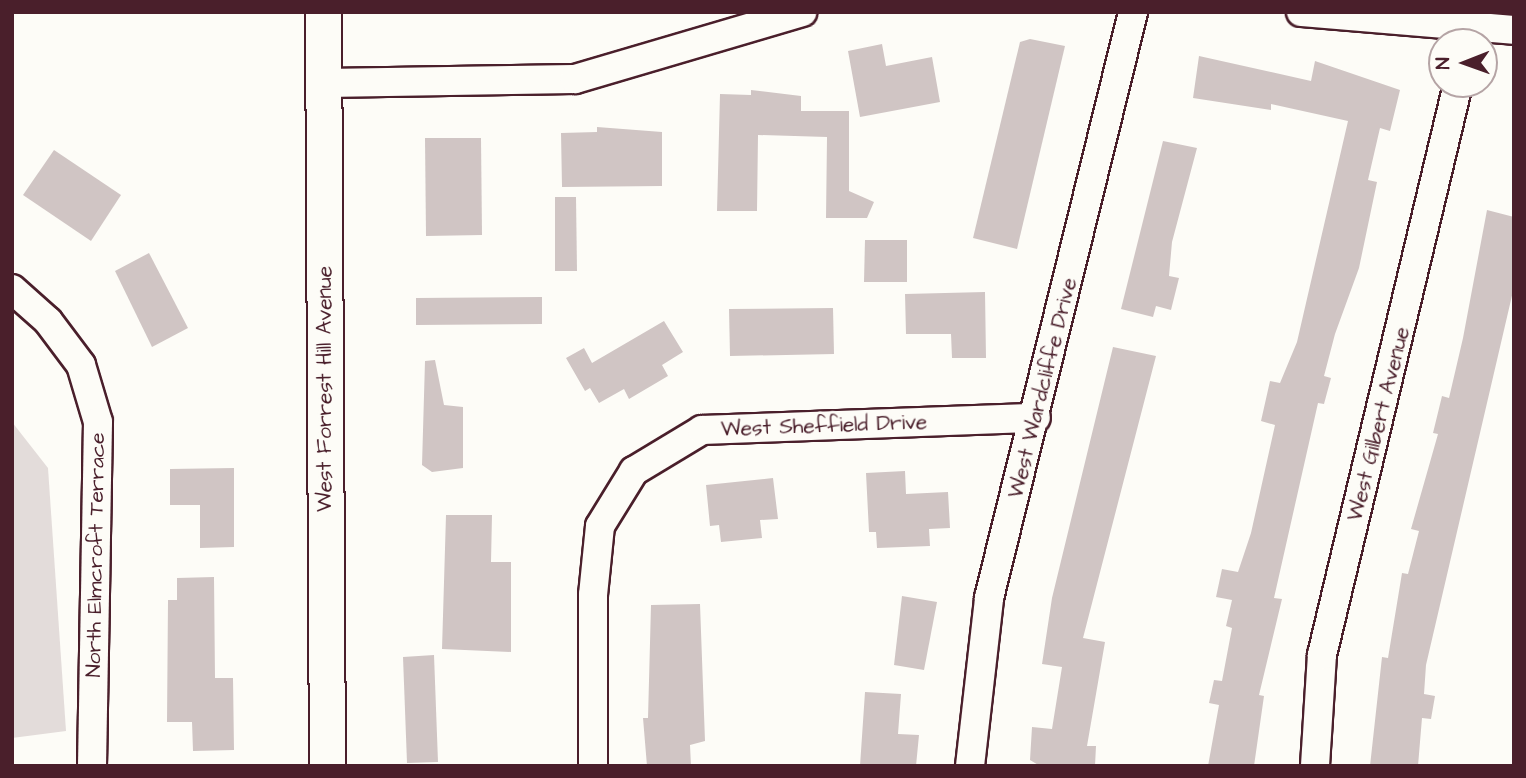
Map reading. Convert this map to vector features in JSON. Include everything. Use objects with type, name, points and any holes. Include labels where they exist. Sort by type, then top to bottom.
[{"type":"street","name":"West Forrest Hill Avenue","points":[[323,12],[327,766]]},
{"type":"street","points":[[324,83],[575,79],[802,12]]},
{"type":"street","name":"West Wardcliffe Drive","points":[[970,766],[989,598],[1133,12]]},
{"type":"street","points":[[1301,12],[1514,30]]},
{"type":"street","name":"West Gilbert Avenue","points":[[1315,766],[1322,654],[1455,98]]},
{"type":"street","name":"North Elmcroft Terrace","points":[[12,289],[48,321],[81,365],[98,422],[92,766]]},
{"type":"street","name":"West Sheffield Drive","points":[[593,766],[593,595],[600,526],[634,471],[702,430],[1035,418]]},
{"type":"shaded area","points":[[12,422],[48,468],[66,731],[12,738]]},
{"type":"building","points":[[1030,39],[1065,46],[1017,249],[973,238],[1020,42]]},
{"type":"building","points":[[882,44],[886,66],[932,57],[940,102],[860,117],[848,51]]},
{"type":"building","points":[[1199,56],[1311,81],[1315,61],[1400,90],[1390,131],[1380,128],[1368,180],[1377,182],[1359,268],[1335,334],[1324,376],[1331,378],[1324,404],[1318,403],[1274,598],[1282,599],[1259,695],[1264,696],[1254,766],[1208,766],[1219,705],[1209,703],[1214,680],[1222,681],[1232,628],[1226,626],[1232,600],[1216,597],[1222,569],[1238,572],[1251,533],[1275,425],[1261,421],[1270,381],[1280,383],[1297,342],[1348,121],[1271,104],[1271,110],[1193,98]]},
{"type":"building","points":[[751,90],[801,96],[801,111],[849,111],[849,191],[874,202],[867,218],[826,218],[827,137],[758,135],[757,211],[717,211],[720,94],[751,95]]},
{"type":"building","points":[[597,127],[662,132],[662,186],[562,187],[561,133],[597,132]]},
{"type":"building","points":[[425,138],[481,138],[482,235],[426,236]]},
{"type":"building","points":[[1163,141],[1197,148],[1172,242],[1169,276],[1179,278],[1171,310],[1156,306],[1153,317],[1121,309]]},
{"type":"building","points":[[54,150],[121,195],[91,241],[23,195]]},
{"type":"building","points":[[555,197],[576,197],[577,271],[555,271]]},
{"type":"building","points":[[1487,210],[1514,217],[1514,287],[1426,665],[1424,694],[1435,696],[1431,719],[1422,718],[1418,766],[1370,766],[1382,657],[1388,658],[1402,573],[1408,574],[1419,531],[1411,529],[1438,434],[1433,433],[1442,396],[1449,398]]},
{"type":"building","points":[[865,240],[907,240],[907,282],[864,282]]},
{"type":"building","points":[[149,253],[188,328],[152,347],[115,271]]},
{"type":"building","points":[[985,292],[986,358],[952,358],[951,334],[906,334],[905,294]]},
{"type":"building","points":[[542,297],[542,324],[416,325],[416,298]]},
{"type":"building","points":[[833,308],[834,354],[730,356],[729,309]]},
{"type":"building","points":[[664,321],[683,352],[662,365],[668,376],[629,399],[624,389],[599,403],[590,388],[585,391],[566,358],[584,348],[592,363]]},
{"type":"building","points":[[1113,347],[1156,356],[1083,638],[1105,642],[1087,746],[1096,746],[1095,766],[1040,766],[1030,760],[1032,727],[1052,729],[1062,667],[1042,664],[1052,598]]},
{"type":"building","points":[[435,360],[444,405],[463,407],[463,468],[432,472],[422,465],[425,361]]},
{"type":"building","points":[[234,468],[234,547],[200,548],[200,505],[170,505],[170,469]]},
{"type":"building","points":[[905,471],[906,494],[948,492],[950,528],[929,529],[930,546],[877,548],[876,532],[869,532],[866,473]]},
{"type":"building","points":[[773,478],[778,519],[760,520],[762,538],[721,542],[719,525],[710,526],[706,485]]},
{"type":"building","points":[[446,515],[492,515],[491,562],[511,562],[511,652],[442,649]]},
{"type":"building","points":[[214,577],[215,678],[233,678],[234,750],[193,751],[192,722],[167,722],[168,600],[177,600],[177,578]]},
{"type":"building","points":[[902,596],[937,602],[924,670],[894,665]]},
{"type":"building","points":[[700,604],[705,741],[690,745],[691,766],[647,766],[643,718],[648,718],[651,605]]},
{"type":"building","points":[[434,655],[438,762],[407,763],[403,657]]},
{"type":"building","points":[[865,692],[901,694],[898,734],[919,735],[916,766],[860,766]]}]
